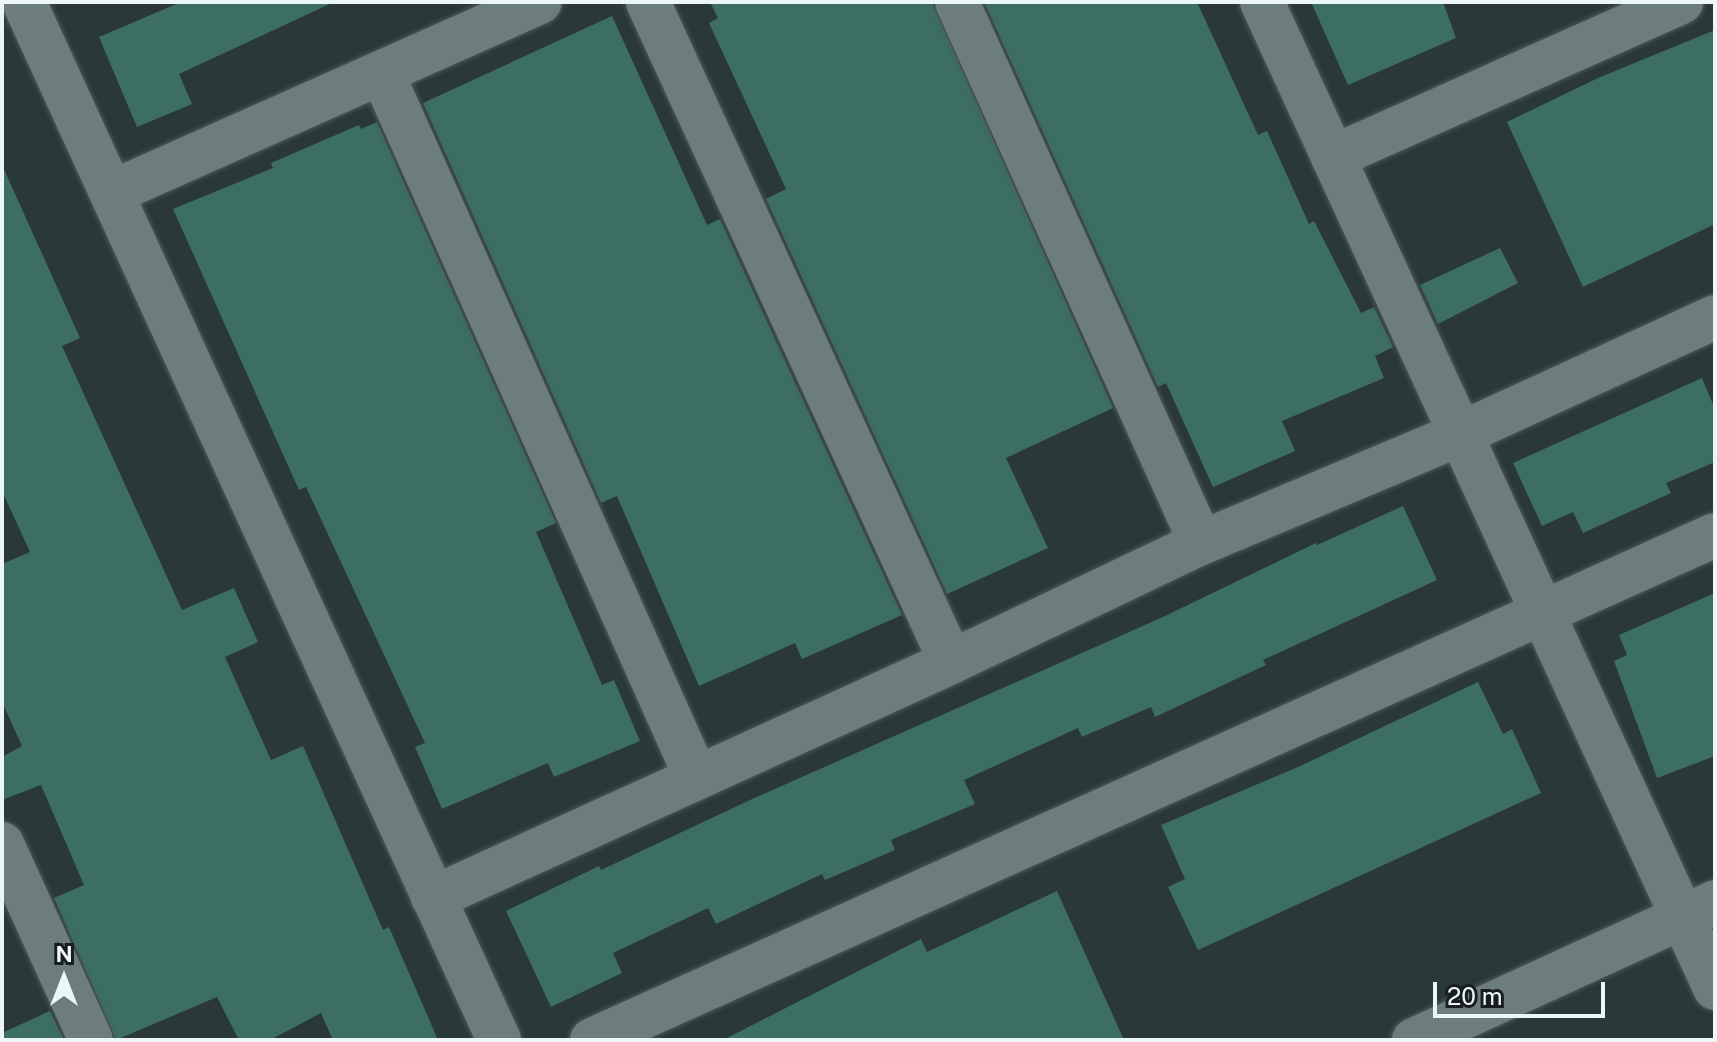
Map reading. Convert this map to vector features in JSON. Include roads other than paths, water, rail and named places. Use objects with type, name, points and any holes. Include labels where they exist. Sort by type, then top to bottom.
[{"type":"street","points":[[24,2],[499,1040]]},
{"type":"street","points":[[113,192],[540,2]]},
{"type":"street","points":[[648,2],[951,662]]},
{"type":"street","points":[[957,2],[1201,543]]},
{"type":"street","points":[[1262,2],[1541,613],[1699,910],[1715,988]]},
{"type":"street","points":[[1333,157],[1681,2]]},
{"type":"street","points":[[382,73],[696,777]]},
{"type":"street","points":[[433,898],[951,662],[1201,543],[1460,434],[1715,317]]},
{"type":"street","points":[[592,1040],[1715,535]]},
{"type":"street","points":[[2,844],[91,1040]]},
{"type":"street","points":[[1414,1040],[1699,910]]}]
